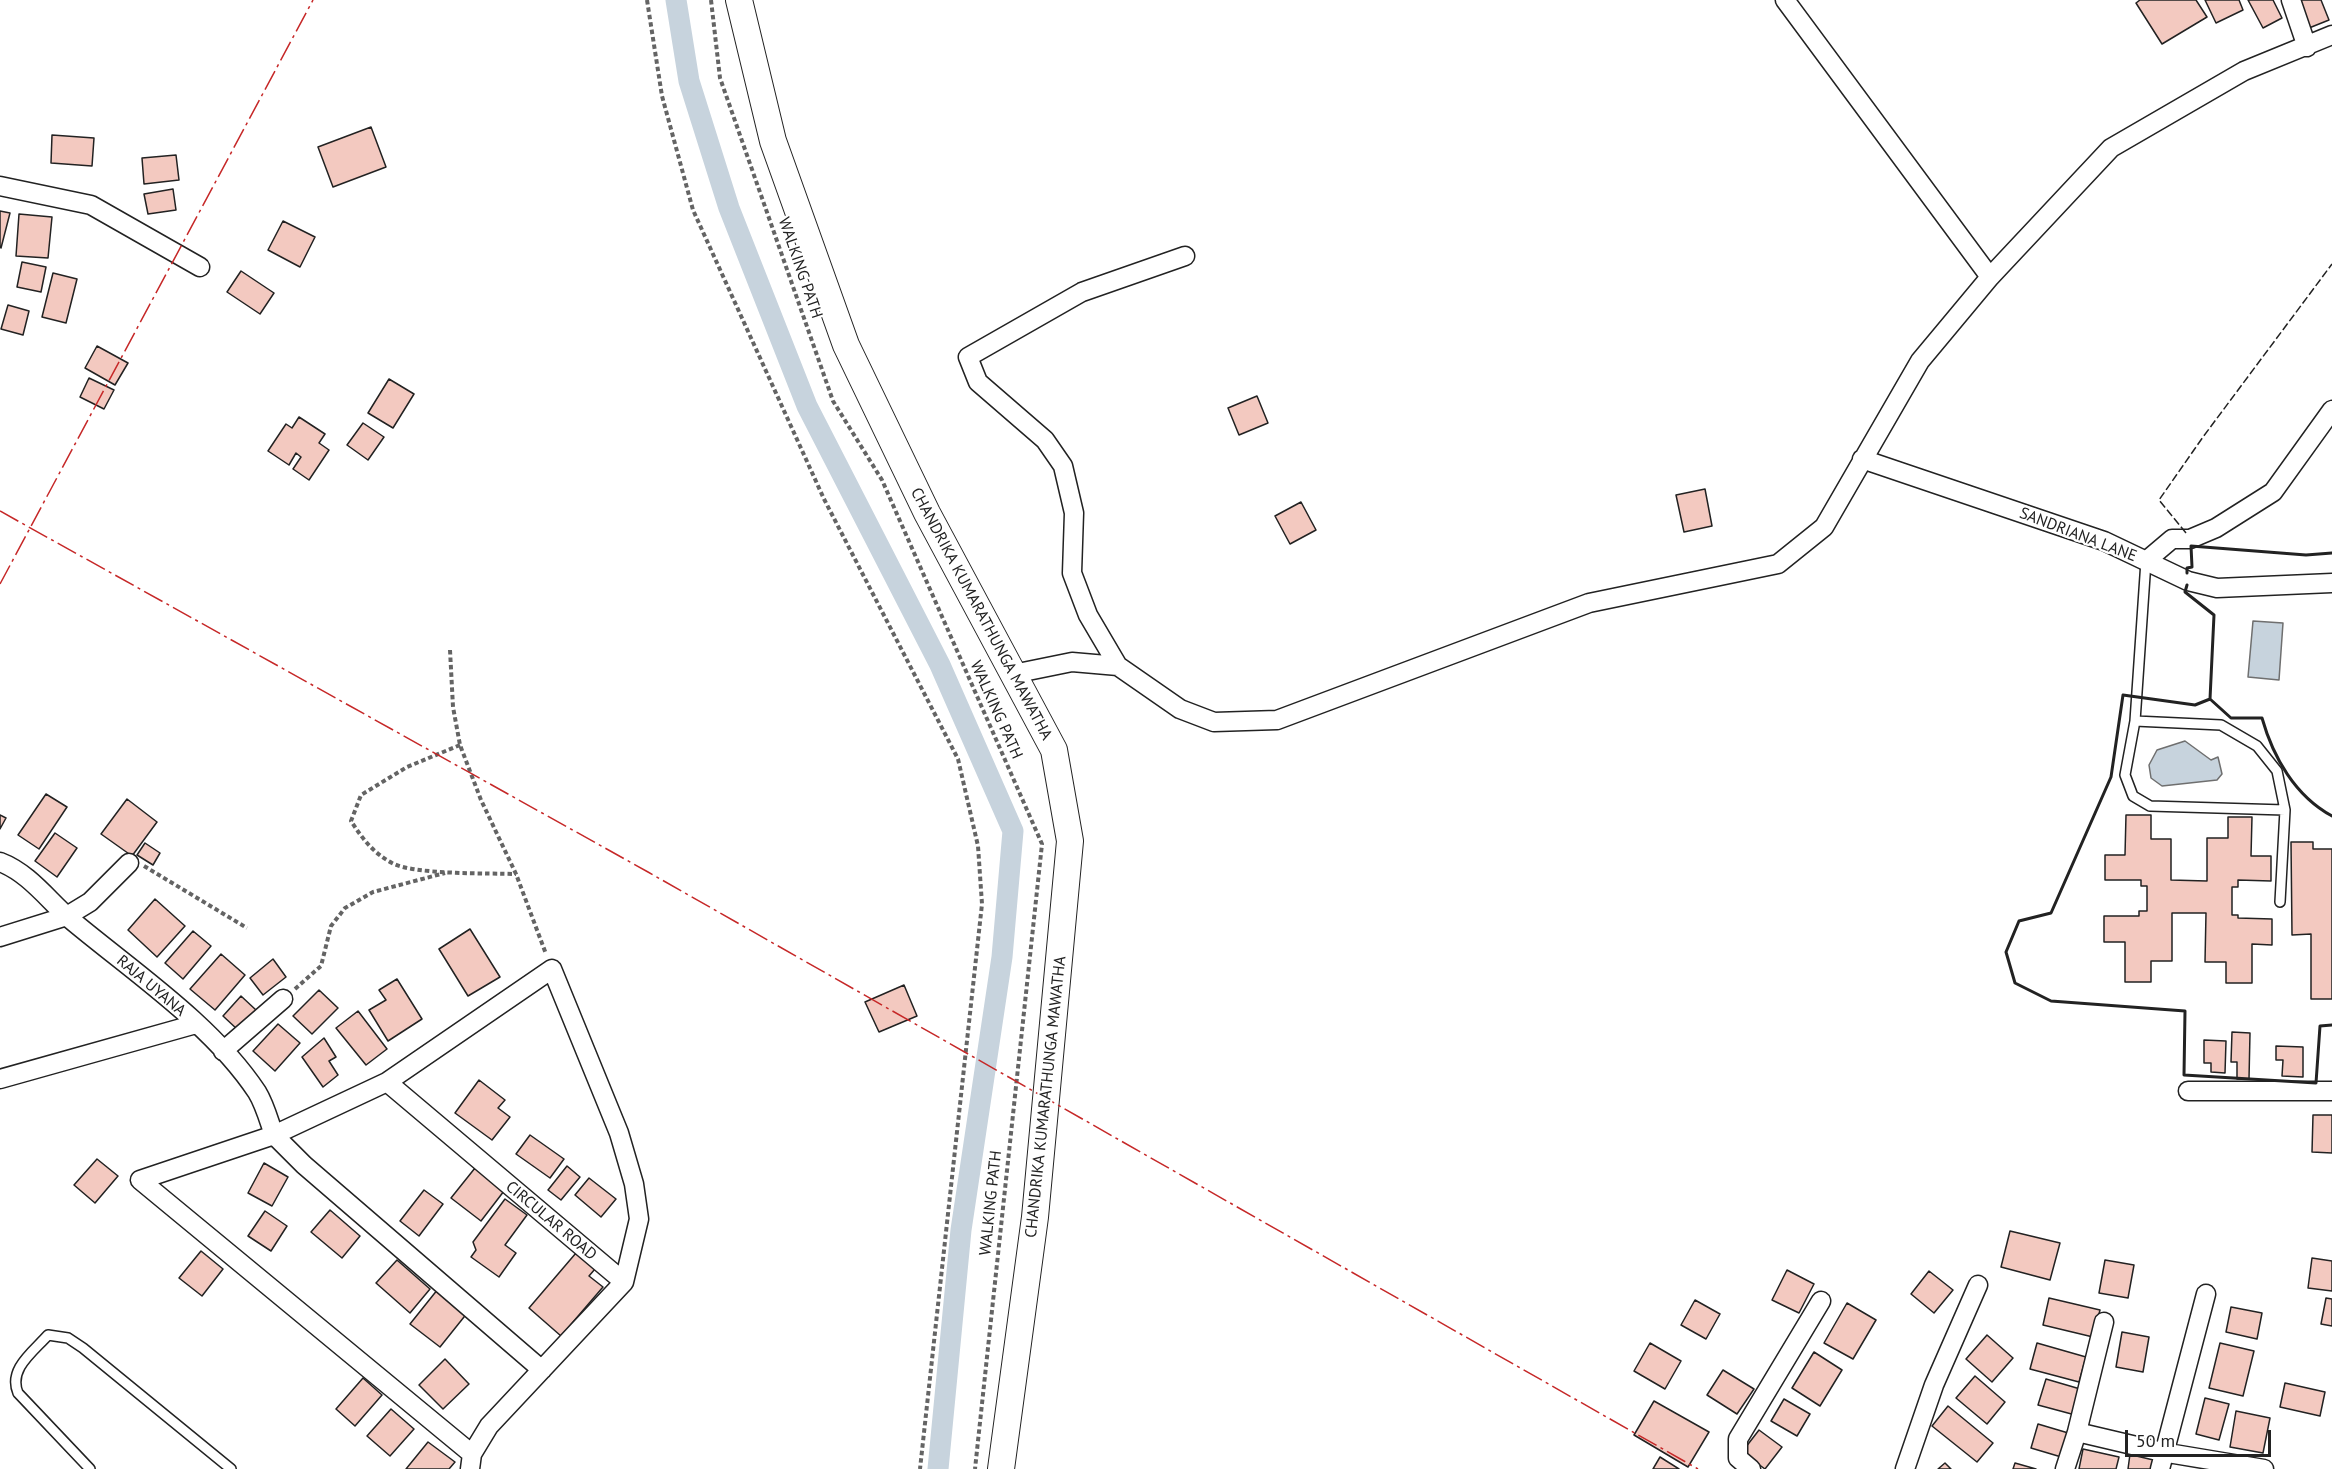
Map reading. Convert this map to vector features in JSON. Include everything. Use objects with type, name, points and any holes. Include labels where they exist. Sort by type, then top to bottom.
[{"type":"main road","name":"CHANDRIKA KUMARATHUNGA MAWATHA","points":[[739,0],[773,141],[846,345],[927,513],[1054,750],[1070,841],[1035,1217],[1001,1469]]},
{"type":"street","points":[[1785,0],[1990,277]]},
{"type":"street","points":[[2291,0],[2307,47]]},
{"type":"street","points":[[1185,256],[1082,292],[968,357],[978,382],[1045,440],[1063,466],[1074,513],[1072,573],[1088,615],[1118,666],[1180,709],[1214,722],[1277,720],[1588,603],[1778,564],[1824,527],[1920,361],[1990,277],[2111,148],[2244,70],[2307,47],[2332,35]]},
{"type":"street","points":[[0,186],[91,205],[200,267]]},
{"type":"street","points":[[2146,561],[2172,539],[2190,539],[2216,528],[2273,492],[2332,410]]},
{"type":"street","name":"SANDRIANA LANE","points":[[1862,459],[2104,541],[2188,581],[2217,588],[2332,583]]},
{"type":"street","points":[[1013,674],[1072,662],[1118,666]]},
{"type":"street","name":"RAJA UYANA","points":[[0,862],[43,891],[67,916],[196,1024],[223,1051],[258,1093],[274,1135]]},
{"type":"street","points":[[0,937],[67,916],[90,902],[129,863]]},
{"type":"street","points":[[552,969],[619,1133],[634,1184],[639,1220],[624,1282],[489,1426],[471,1462],[140,1180],[274,1135],[387,1082],[552,969]]},
{"type":"street","points":[[223,1051],[283,999]]},
{"type":"street","points":[[0,1079],[196,1024]]},
{"type":"street","name":"CIRCULAR ROAD","points":[[387,1082],[624,1282]]},
{"type":"street","points":[[2188,1091],[2332,1092]]},
{"type":"street","points":[[274,1135],[304,1165],[542,1370]]},
{"type":"street","points":[[1905,1469],[1934,1385],[1978,1285]]},
{"type":"street","points":[[2161,1461],[2206,1294]]},
{"type":"street","points":[[1751,1469],[1738,1458],[1738,1439],[1821,1300]]},
{"type":"street","points":[[2065,1469],[2077,1432],[2104,1322]]},
{"type":"street","points":[[2077,1432],[2161,1461],[2264,1469]]},
{"type":"lane","points":[[2146,561],[2135,721],[2125,776],[2133,796],[2150,806],[2285,810]]},
{"type":"lane","points":[[2135,721],[2221,725],[2257,746],[2277,771],[2285,810],[2280,902]]},
{"type":"lane","points":[[90,1469],[18,1393],[14,1383],[19,1366],[48,1335],[68,1338],[83,1348],[231,1469]]},
{"type":"path","points":[[647,0],[662,96],[693,210],[824,500],[958,759],[978,846],[982,904],[920,1469]]},
{"type":"path","name":"WALKING PATH","points":[[711,0],[720,78],[833,401],[882,480],[1042,844],[975,1469]]},
{"type":"path","points":[[450,650],[453,707],[460,745],[481,800],[516,874],[552,969]]},
{"type":"path","points":[[460,745],[407,767],[360,795],[351,820],[365,844],[394,864],[448,873],[516,874]]},
{"type":"path","points":[[129,863],[148,867],[247,928]]},
{"type":"path","points":[[283,999],[321,966],[331,926],[345,908],[373,892],[413,880],[448,873]]},
{"type":"shaded area","points":[[2253,621],[2283,623],[2279,680],[2248,677]]},
{"type":"shaded area","points":[[2185,741],[2211,760],[2218,757],[2222,774],[2217,780],[2162,786],[2151,778],[2149,765],[2157,750]]},
{"type":"building","points":[[2140,0],[2196,0],[2207,17],[2162,44],[2136,3]]},
{"type":"building","points":[[2205,0],[2239,0],[2243,10],[2216,23]]},
{"type":"building","points":[[2248,0],[2273,0],[2282,18],[2263,28]]},
{"type":"building","points":[[2299,0],[2321,0],[2329,20],[2309,28]]},
{"type":"building","points":[[371,127],[386,167],[333,187],[318,147]]},
{"type":"building","points":[[52,135],[94,138],[92,166],[51,163]]},
{"type":"building","points":[[176,155],[179,180],[144,184],[142,158]]},
{"type":"building","points":[[173,189],[176,210],[148,214],[144,194]]},
{"type":"building","points":[[0,211],[10,213],[1,248],[0,247]]},
{"type":"building","points":[[19,214],[52,217],[48,258],[16,256]]},
{"type":"building","points":[[283,221],[315,237],[300,267],[268,250]]},
{"type":"building","points":[[22,262],[46,267],[41,292],[17,287]]},
{"type":"building","points":[[241,271],[274,293],[260,314],[227,292]]},
{"type":"building","points":[[53,273],[77,279],[66,323],[42,317]]},
{"type":"building","points":[[8,305],[29,311],[23,335],[1,329]]},
{"type":"building","points":[[97,346],[128,363],[115,385],[85,368]]},
{"type":"building","points":[[89,378],[114,390],[104,409],[80,397]]},
{"type":"building","points":[[389,379],[414,394],[393,428],[368,413]]},
{"type":"building","points":[[1257,396],[1268,423],[1239,435],[1228,408]]},
{"type":"building","points":[[299,417],[325,434],[319,443],[329,450],[309,480],[293,469],[301,457],[296,453],[289,465],[268,451],[286,424],[292,428]]},
{"type":"building","points":[[363,423],[384,437],[368,460],[347,445]]},
{"type":"building","points":[[1705,489],[1712,526],[1684,532],[1676,495]]},
{"type":"building","points":[[1301,502],[1316,530],[1290,544],[1275,516]]},
{"type":"building","points":[[46,794],[67,807],[39,849],[18,835]]},
{"type":"building","points":[[127,799],[157,822],[132,856],[101,834]]},
{"type":"building","points":[[0,815],[6,818],[0,829]]},
{"type":"building","points":[[2126,815],[2151,815],[2151,839],[2171,839],[2171,880],[2207,881],[2207,838],[2228,838],[2228,817],[2252,817],[2251,856],[2271,856],[2271,881],[2238,880],[2238,887],[2232,887],[2232,915],[2238,915],[2238,918],[2272,919],[2272,945],[2252,944],[2252,983],[2226,983],[2226,962],[2205,962],[2206,913],[2172,913],[2172,961],[2151,961],[2151,982],[2125,982],[2125,942],[2104,942],[2104,916],[2139,916],[2139,911],[2147,911],[2147,886],[2141,886],[2141,880],[2105,880],[2105,855],[2125,855]]},
{"type":"building","points":[[55,833],[77,848],[57,877],[35,861]]},
{"type":"building","points":[[2291,842],[2313,842],[2313,849],[2332,849],[2332,999],[2311,999],[2311,934],[2292,935]]},
{"type":"building","points":[[145,843],[160,853],[153,865],[137,855]]},
{"type":"building","points":[[155,899],[185,926],[157,957],[128,930]]},
{"type":"building","points":[[470,929],[500,977],[468,996],[439,949]]},
{"type":"building","points":[[193,931],[211,946],[183,979],[165,963]]},
{"type":"building","points":[[221,954],[245,975],[215,1010],[190,989]]},
{"type":"building","points":[[273,959],[286,977],[263,995],[250,978]]},
{"type":"building","points":[[397,979],[422,1019],[388,1041],[369,1010],[386,1000],[379,990]]},
{"type":"building","points":[[904,985],[917,1016],[879,1032],[865,1002]]},
{"type":"building","points":[[319,990],[338,1008],[312,1034],[293,1016]]},
{"type":"building","points":[[241,996],[256,1010],[238,1030],[223,1016]]},
{"type":"building","points":[[358,1011],[387,1049],[366,1065],[336,1028]]},
{"type":"building","points":[[278,1024],[300,1043],[275,1071],[253,1051]]},
{"type":"building","points":[[2232,1032],[2250,1033],[2249,1079],[2237,1079],[2237,1062],[2231,1062]]},
{"type":"building","points":[[324,1038],[336,1057],[329,1061],[338,1075],[323,1087],[302,1057]]},
{"type":"building","points":[[2204,1040],[2226,1041],[2225,1073],[2211,1072],[2211,1063],[2204,1063]]},
{"type":"building","points":[[2276,1046],[2303,1047],[2303,1077],[2282,1076],[2283,1060],[2276,1060]]},
{"type":"building","points":[[479,1080],[505,1100],[498,1108],[510,1117],[492,1140],[455,1113]]},
{"type":"building","points":[[2313,1115],[2332,1115],[2332,1153],[2312,1152]]},
{"type":"building","points":[[530,1135],[564,1159],[550,1178],[516,1154]]},
{"type":"building","points":[[97,1159],[118,1176],[95,1203],[74,1185]]},
{"type":"building","points":[[264,1163],[288,1177],[272,1206],[248,1193]]},
{"type":"building","points":[[567,1166],[580,1177],[561,1200],[548,1190]]},
{"type":"building","points":[[475,1168],[504,1191],[481,1221],[451,1198]]},
{"type":"building","points":[[589,1178],[616,1199],[601,1217],[575,1195]]},
{"type":"building","points":[[424,1190],[443,1204],[419,1236],[400,1221]]},
{"type":"building","points":[[505,1199],[527,1215],[505,1245],[516,1253],[499,1277],[471,1257],[476,1250],[473,1242]]},
{"type":"building","points":[[330,1210],[360,1236],[342,1258],[311,1232]]},
{"type":"building","points":[[265,1211],[287,1226],[271,1251],[248,1236]]},
{"type":"building","points":[[2010,1231],[2060,1243],[2050,1280],[2001,1267]]},
{"type":"building","points":[[201,1251],[223,1269],[202,1296],[179,1278]]},
{"type":"building","points":[[576,1253],[595,1269],[589,1276],[603,1287],[561,1336],[529,1308]]},
{"type":"building","points":[[2312,1258],[2332,1261],[2332,1291],[2308,1288]]},
{"type":"building","points":[[397,1260],[430,1289],[410,1313],[376,1283]]},
{"type":"building","points":[[2105,1260],[2134,1265],[2128,1298],[2099,1293]]},
{"type":"building","points":[[1787,1270],[1814,1284],[1799,1313],[1772,1300]]},
{"type":"building","points":[[1929,1271],[1953,1290],[1934,1313],[1911,1294]]},
{"type":"building","points":[[438,1289],[468,1312],[440,1347],[410,1324]]},
{"type":"building","points":[[2049,1298],[2100,1310],[2093,1337],[2043,1325]]},
{"type":"building","points":[[2326,1298],[2332,1299],[2332,1326],[2321,1324]]},
{"type":"building","points":[[1695,1300],[1720,1314],[1706,1339],[1681,1325]]},
{"type":"building","points":[[1847,1303],[1876,1320],[1853,1359],[1824,1343]]},
{"type":"building","points":[[2231,1307],[2262,1313],[2257,1339],[2226,1332]]},
{"type":"building","points":[[2122,1332],[2149,1337],[2143,1372],[2116,1367]]},
{"type":"building","points":[[1987,1335],[2013,1358],[1992,1382],[1966,1359]]},
{"type":"building","points":[[1650,1343],[1681,1361],[1665,1389],[1634,1371]]},
{"type":"building","points":[[2037,1343],[2086,1357],[2079,1382],[2030,1369]]},
{"type":"building","points":[[2220,1343],[2254,1351],[2243,1396],[2209,1388]]},
{"type":"building","points":[[1814,1352],[1842,1370],[1820,1406],[1792,1388]]},
{"type":"building","points":[[445,1359],[469,1384],[443,1409],[419,1385]]},
{"type":"building","points":[[1723,1370],[1754,1389],[1737,1414],[1707,1395]]},
{"type":"building","points":[[1975,1376],[2005,1402],[1987,1424],[1956,1398]]},
{"type":"building","points":[[363,1378],[382,1395],[355,1426],[336,1409]]},
{"type":"building","points":[[2046,1379],[2087,1391],[2079,1416],[2038,1405]]},
{"type":"building","points":[[2285,1383],[2325,1392],[2320,1416],[2280,1407]]},
{"type":"building","points":[[2205,1398],[2229,1404],[2219,1440],[2196,1434]]},
{"type":"building","points":[[1784,1399],[1810,1414],[1797,1436],[1771,1421]]},
{"type":"building","points":[[1654,1401],[1709,1432],[1688,1467],[1634,1435]]},
{"type":"building","points":[[1948,1406],[1993,1443],[1977,1462],[1932,1426]]},
{"type":"building","points":[[391,1409],[414,1429],[390,1456],[367,1436]]},
{"type":"building","points":[[2236,1411],[2270,1418],[2263,1453],[2230,1447]]},
{"type":"building","points":[[2038,1424],[2075,1435],[2068,1459],[2031,1448]]},
{"type":"building","points":[[1759,1430],[1782,1447],[1765,1469],[1742,1452]]},
{"type":"building","points":[[428,1442],[455,1462],[449,1469],[406,1469]]},
{"type":"building","points":[[2083,1449],[2119,1457],[2116,1469],[2079,1469]]},
{"type":"building","points":[[2130,1454],[2159,1460],[2157,1469],[2128,1469]]},
{"type":"building","points":[[1660,1457],[1679,1469],[1653,1469]]},
{"type":"building","points":[[1945,1463],[1951,1469],[1938,1469]]},
{"type":"building","points":[[2015,1463],[2036,1469],[2013,1469]]},
{"type":"waterway","points":[[676,0],[689,81],[729,208],[807,406],[940,665],[1013,831],[1002,957],[961,1230],[938,1469]]},
{"type":"fence","points":[[2186,533],[2159,500],[2332,264]]},
{"type":"wall","points":[[2187,573],[2187,568],[2192,567],[2191,546],[2306,555],[2332,553]]},
{"type":"wall","points":[[2187,585],[2185,592],[2214,615],[2210,699],[2231,718],[2262,718],[2272,747],[2287,774],[2307,798],[2332,816]]},
{"type":"wall","points":[[2210,699],[2195,705],[2123,695],[2111,777],[2051,913],[2019,921],[2006,952],[2015,983],[2051,1001],[2185,1011],[2184,1075],[2316,1083],[2320,1026],[2332,1025]]},
{"type":"power","points":[[0,584],[313,0]]},
{"type":"power","points":[[0,511],[648,872],[1698,1469]]}]
